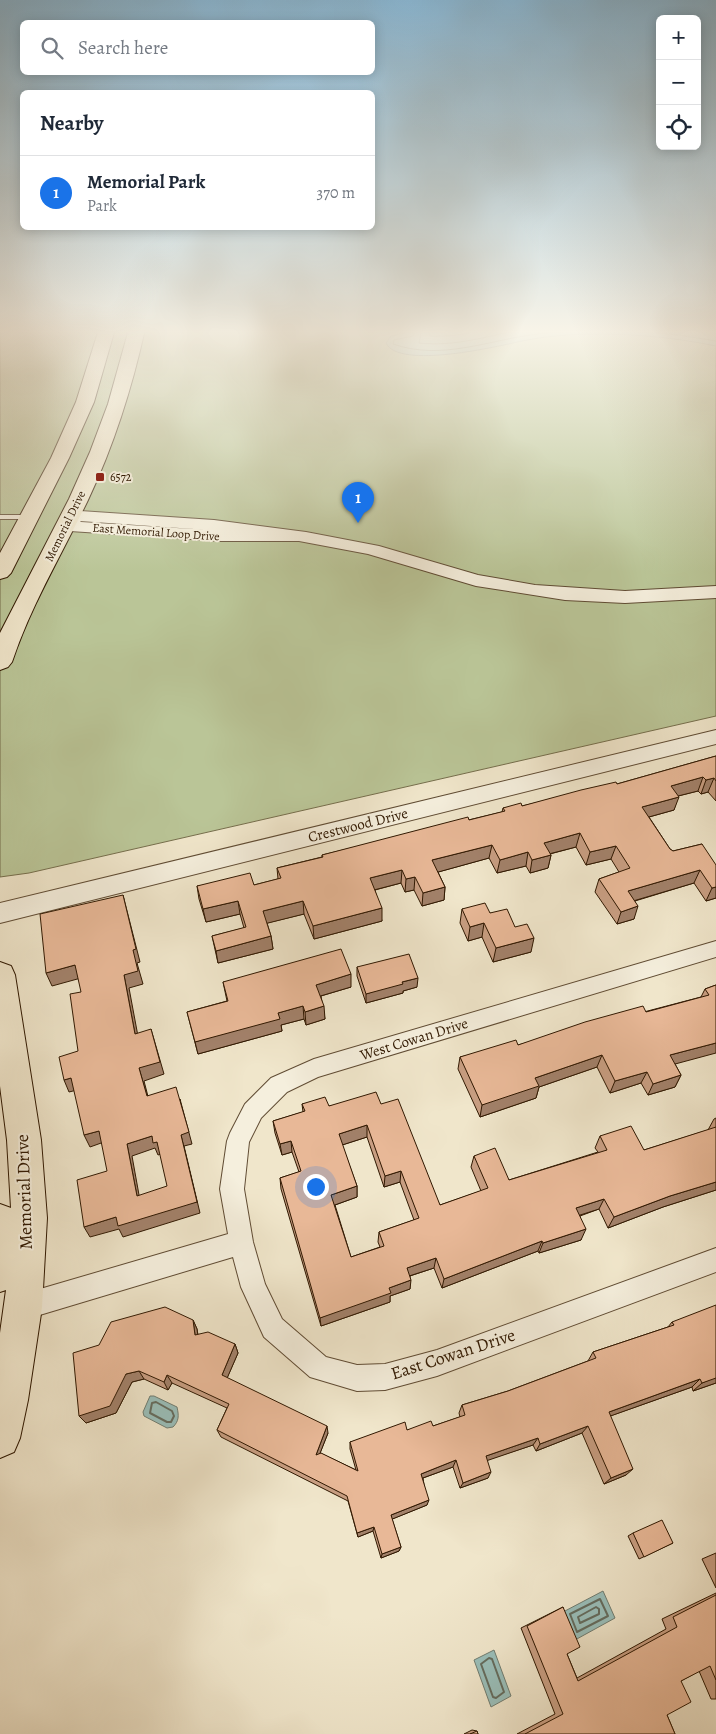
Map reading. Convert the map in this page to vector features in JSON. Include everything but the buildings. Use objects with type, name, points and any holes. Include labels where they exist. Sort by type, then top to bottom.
[{"type":"main road","points":[[0,573],[30,517],[81,410]]},
{"type":"main road","name":"Memorial Drive","points":[[0,662],[16,623],[69,520],[98,457],[115,410]]},
{"type":"main road","points":[[30,517],[69,520]]},
{"type":"main road","name":"Memorial Drive","points":[[0,975],[24,1140],[29,1218],[12,1299],[8,1400],[0,1438]]},
{"type":"main road","points":[[0,1221],[2,1223],[0,1274]]},
{"type":"street","name":"East Memorial Loop Drive","points":[[69,520],[76,527],[221,536],[298,536],[337,541],[372,549],[475,580],[540,592],[630,598],[716,592]]},
{"type":"street","name":"Crestwood Drive","points":[[0,914],[716,737]]},
{"type":"street","name":"West Cowan Drive","points":[[241,1242],[232,1189],[238,1141],[253,1111],[279,1086],[314,1069],[716,949]]},
{"type":"street","name":"East Cowan Drive","points":[[241,1242],[253,1287],[273,1328],[318,1368],[357,1378],[385,1377],[437,1363],[716,1260]]},
{"type":"street","points":[[12,1299],[241,1242]]},
{"type":"lane","points":[[0,518],[30,517]]},
{"type":"green space","points":[[0,410],[716,410],[716,716],[29,873],[0,877]]},
{"type":"water","points":[[150,1396],[154,1396],[177,1407],[178,1418],[173,1427],[167,1428],[144,1416],[143,1412]]},
{"type":"water","points":[[603,1591],[615,1618],[575,1640],[563,1612]]},
{"type":"water","points":[[494,1650],[511,1696],[491,1707],[474,1660]]},
{"type":"place","name":"6572","points":[[100,477]]},
{"type":"place","name":"Memorial Park","points":[[358,523]]}]
